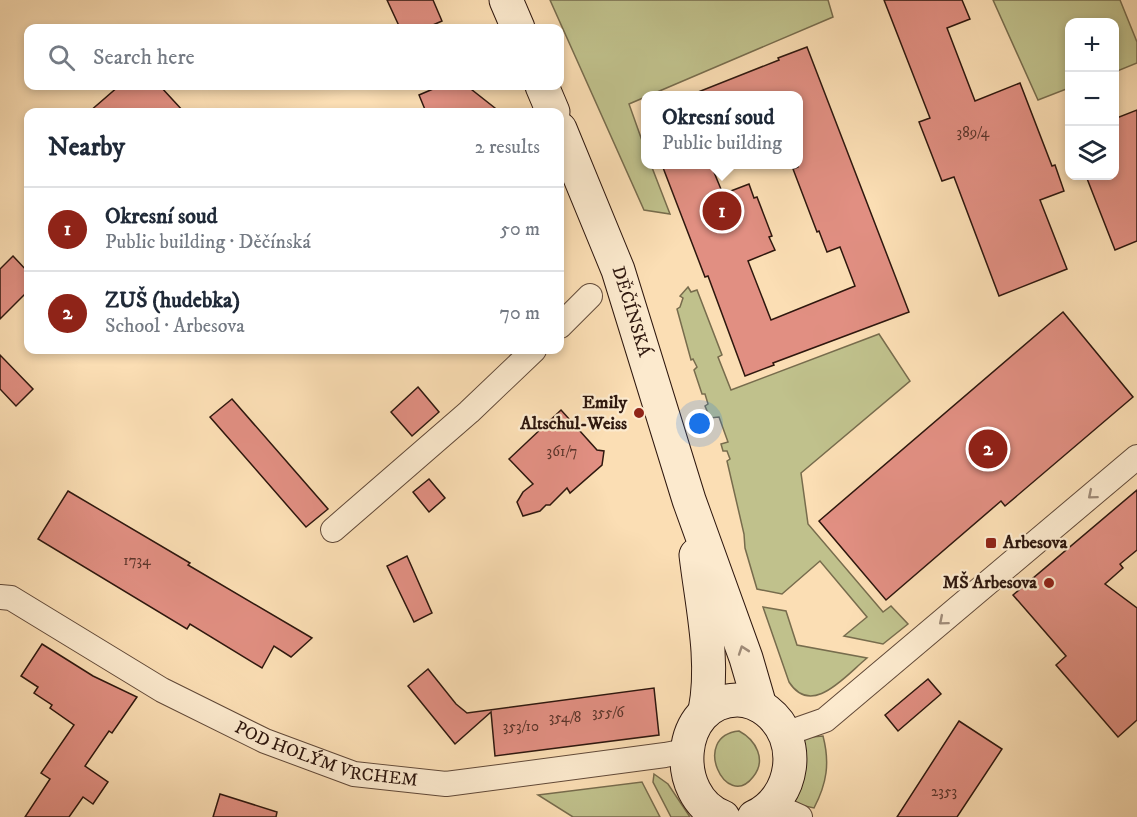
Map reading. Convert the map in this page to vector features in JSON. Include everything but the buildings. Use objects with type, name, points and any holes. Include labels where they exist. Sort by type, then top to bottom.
[{"type":"main road","points":[[506,0],[516,24]]},
{"type":"main road","points":[[544,90],[551,108]]},
{"type":"main road","name":"DĚČÍNSKÁ","points":[[564,139],[618,270],[689,500],[746,658],[760,706],[773,717],[785,734],[790,752],[790,770],[770,814]]},
{"type":"main road","name":"DĚČÍNSKÁ","points":[[689,500],[708,660],[709,689],[705,711],[696,722],[686,751],[691,782],[700,801],[715,815]]},
{"type":"main road","points":[[705,711],[723,702],[736,700],[749,701],[760,706]]},
{"type":"street","points":[[564,322],[590,296]]},
{"type":"street","points":[[333,530],[469,412],[530,354]]},
{"type":"street","points":[[785,734],[825,720],[1137,458]]},
{"type":"street","name":"POD HOLÝM VRCHEM","points":[[0,597],[11,598],[172,695],[265,741],[354,774],[446,784],[686,751]]},
{"type":"green space","points":[[550,0],[828,0],[833,17],[659,91],[641,91],[641,99],[629,104],[641,138],[641,169],[653,169],[670,214],[644,210],[564,31],[564,24],[561,24]]},
{"type":"green space","points":[[993,0],[1120,0],[1137,42],[1137,63],[1119,70],[1119,18],[1065,18],[1065,90],[1038,100]]},
{"type":"green space","points":[[688,287],[691,292],[697,290],[722,355],[718,357],[731,390],[879,334],[910,381],[801,473],[808,524],[883,612],[891,606],[908,624],[883,644],[844,636],[867,617],[820,561],[782,594],[757,589],[745,548],[744,534],[727,461],[730,459],[727,451],[723,451],[721,444],[728,442],[719,417],[710,418],[705,406],[708,404],[694,370],[697,367],[693,359],[691,360],[677,309],[683,298],[680,296]]},
{"type":"green space","points":[[763,607],[786,611],[797,645],[867,658],[829,690],[808,696],[798,692],[789,682]]},
{"type":"green space","points":[[739,731],[755,745],[759,764],[753,777],[743,785],[733,785],[724,779],[715,757],[717,745],[724,736]]},
{"type":"green space","points":[[823,736],[826,773],[814,808],[791,803],[799,738]]},
{"type":"green space","points":[[654,774],[668,784],[690,817],[671,817],[653,782]]},
{"type":"green space","points":[[642,782],[660,817],[573,817],[538,795]]},
{"type":"place","name":"Okresní soud","points":[[722,211]]},
{"type":"place","name":"Emily Altschul-Weiss","points":[[639,413]]},
{"type":"place","name":"ZUŠ (hudebka)","points":[[988,449]]},
{"type":"place","name":"Arbesova","points":[[991,543]]},
{"type":"place","name":"MŠ Arbesova","points":[[1049,583]]}]
